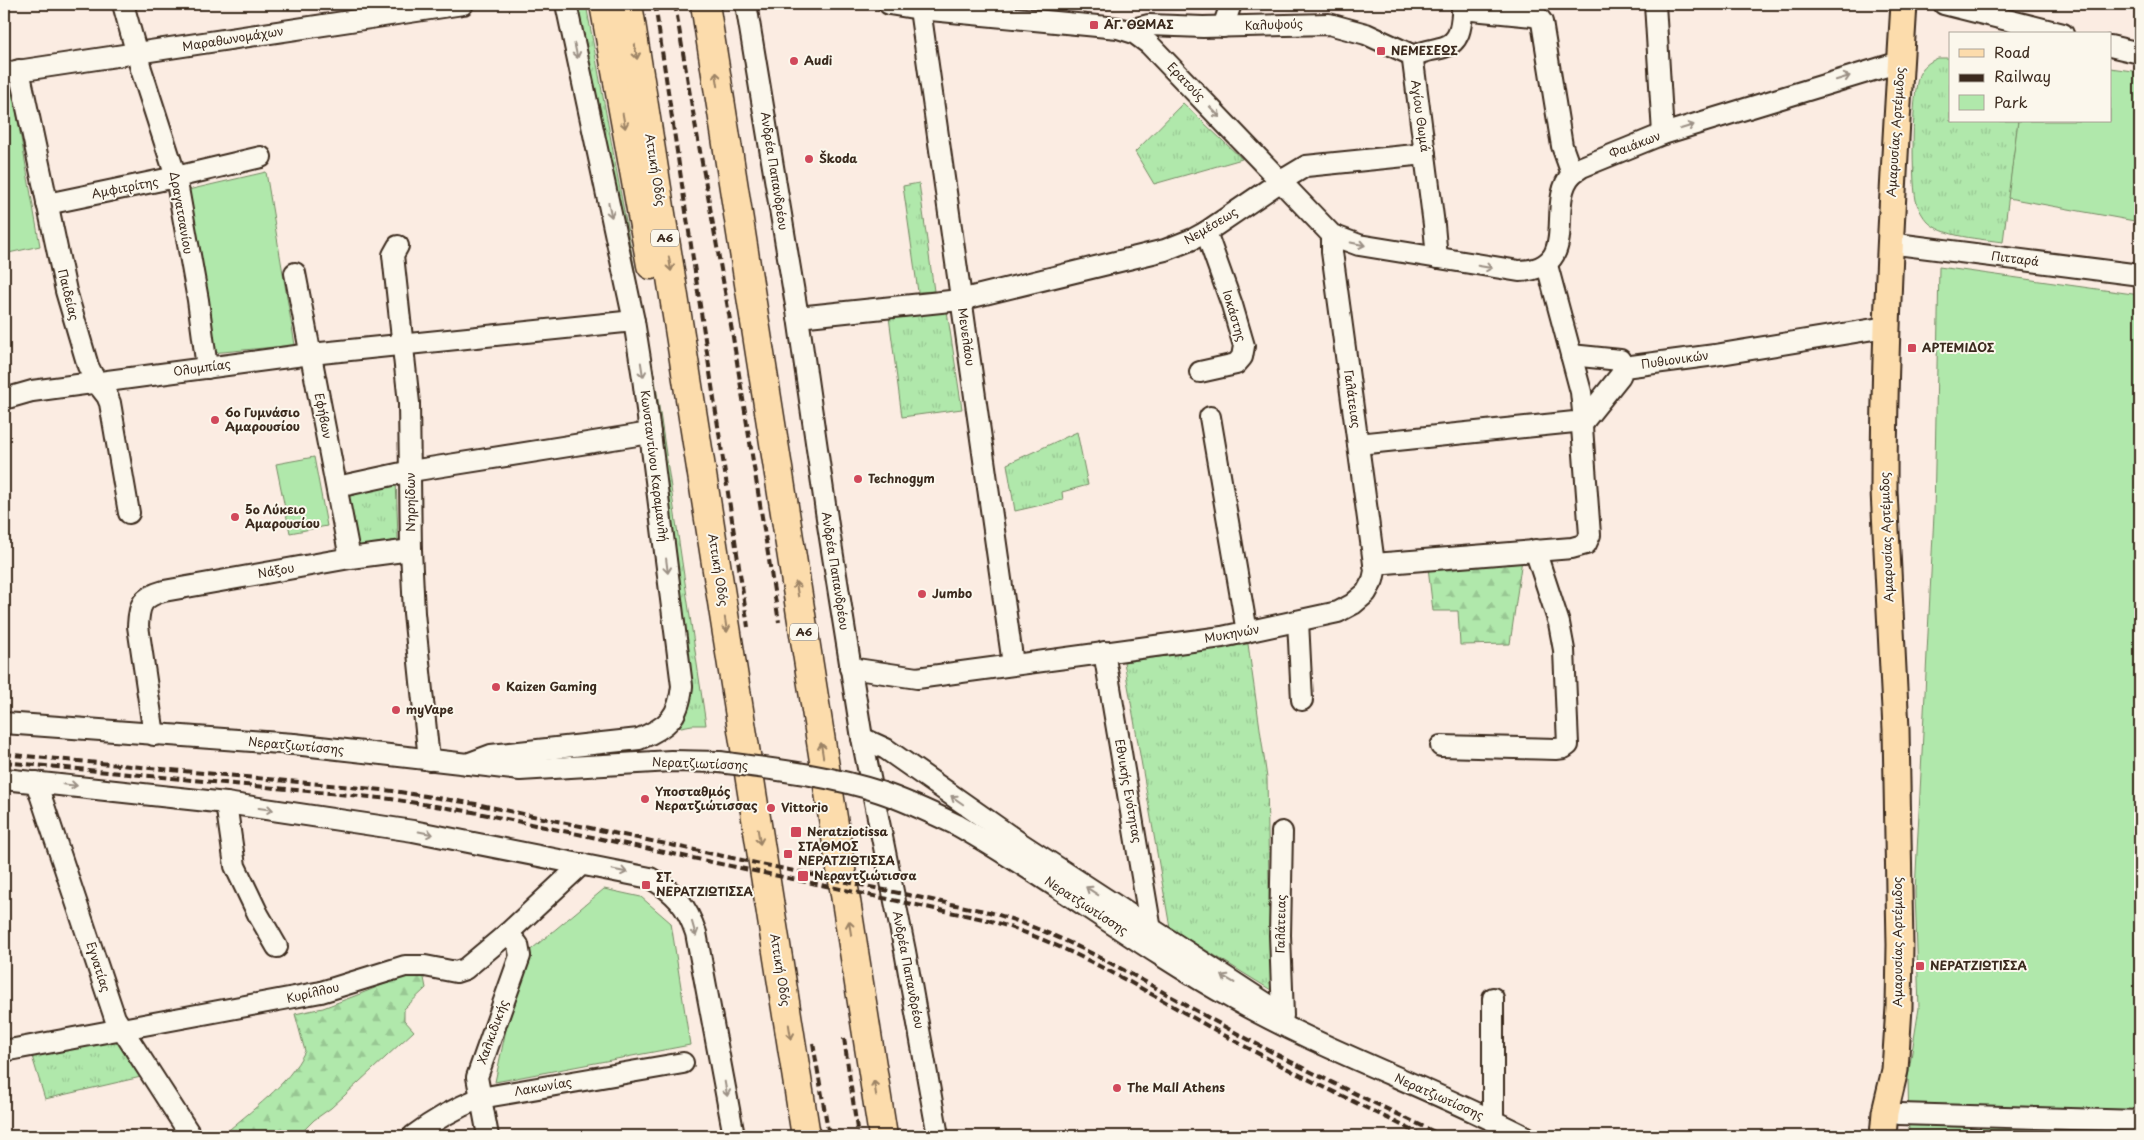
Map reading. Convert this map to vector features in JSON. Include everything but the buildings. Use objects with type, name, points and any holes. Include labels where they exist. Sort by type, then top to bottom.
[{"type":"highway","points":[[604,4],[667,348],[703,473]]},
{"type":"highway","name":"Αττική Οδός","points":[[628,4],[806,1136]]},
{"type":"highway","name":"Α6","points":[[705,4],[882,1136]]},
{"type":"main road","name":"Αμαρυσίας Αρτέμιδος","points":[[1900,1125],[1895,1070],[1900,946],[1896,729],[1884,491],[1889,242],[1904,4]]},
{"type":"main road","name":"Αμαρυσίας Αρτέμιδος","points":[[1883,1136],[1885,1112],[1895,1070]]},
{"type":"street","name":"Δραγατσανίου","points":[[123,4],[176,178],[198,300],[207,368]]},
{"type":"street","name":"Μαραθωνομάχων","points":[[11,72],[137,53],[370,10],[463,4]]},
{"type":"street","name":"Κωνσταντίνου Καραμανλή","points":[[467,764],[492,755],[639,739],[659,730],[674,717],[680,702],[682,686],[634,321],[566,4]]},
{"type":"street","points":[[748,14],[762,4]]},
{"type":"street","name":"Ερατούς","points":[[889,4],[1089,24],[1129,30],[1149,44],[1332,235],[1359,245],[1437,258]]},
{"type":"street","points":[[1223,27],[1231,4]]},
{"type":"street","points":[[1655,4],[1663,134]]},
{"type":"street","points":[[1944,4],[2054,32]]},
{"type":"street","points":[[1414,56],[1422,52],[1444,47],[1454,41],[1460,32],[1462,6],[1538,18],[1542,22],[1562,146],[1572,174],[1563,198],[1559,236],[1555,252],[1547,265],[1538,270],[1519,271],[1437,258]]},
{"type":"street","name":"Μενελάου","points":[[920,8],[1013,664]]},
{"type":"street","name":"Ανδρέα Παπανδρέου","points":[[748,14],[798,317],[850,668],[862,738],[905,950],[938,1136]]},
{"type":"street","name":"Καλυψούς","points":[[1129,30],[1149,25],[1223,27],[1323,23],[1366,34],[1414,56]]},
{"type":"street","points":[[2112,47],[2140,54]]},
{"type":"street","name":"Αγίου Θωμά","points":[[1414,56],[1413,66],[1437,258]]},
{"type":"street","name":"Φαιάκων","points":[[1572,174],[1593,161],[1663,134],[1900,62]]},
{"type":"street","name":"Παιδείας","points":[[11,72],[47,204],[73,317],[88,366],[96,382],[108,396],[110,402],[129,513]]},
{"type":"street","name":"Νεμέσεως","points":[[798,317],[960,300],[1165,250],[1206,232],[1281,181],[1313,164],[1425,154]]},
{"type":"street","name":"Αμφιτρίτης","points":[[47,204],[176,178],[261,157]]},
{"type":"street","name":"Ιοκάστης","points":[[1200,372],[1236,364],[1244,353],[1232,305],[1206,232]]},
{"type":"street","name":"Γαλάτειας","points":[[1332,235],[1332,252],[1374,564]]},
{"type":"street","name":"Πιτταρά","points":[[1889,242],[2140,275]]},
{"type":"street","name":"Νηρηίδων","points":[[398,246],[393,255],[409,403],[414,613],[430,760]]},
{"type":"street","points":[[1374,564],[1579,547],[1586,544],[1590,535],[1582,433],[1584,422],[1581,392],[1547,265]]},
{"type":"street","name":"Εφήβων","points":[[295,273],[350,558]]},
{"type":"street","name":"Ολυμπίας","points":[[4,400],[32,391],[311,354],[634,321]]},
{"type":"street","name":"Πυθιονικών","points":[[1584,422],[1620,376],[1624,367],[1715,355],[1886,327]]},
{"type":"street","points":[[1571,355],[1620,360],[1624,367]]},
{"type":"street","points":[[1210,417],[1247,632]]},
{"type":"street","points":[[1358,444],[1584,422]]},
{"type":"street","points":[[336,487],[411,471],[650,434]]},
{"type":"street","name":"Νάξου","points":[[154,735],[138,626],[138,614],[144,600],[152,594],[350,558],[411,550]]},
{"type":"street","points":[[1441,746],[1556,749],[1564,748],[1568,745],[1564,650],[1559,624],[1535,550]]},
{"type":"street","name":"Μυκηνών","points":[[850,668],[917,678],[1247,632],[1298,622],[1328,616],[1353,604],[1366,592],[1373,580],[1374,564]]},
{"type":"street","points":[[1298,622],[1302,700]]},
{"type":"street","name":"Εθνικής Ενότητας","points":[[1104,652],[1151,930]]},
{"type":"street","name":"Νερατζιωτίσσης","points":[[4,723],[294,744],[520,770],[671,761],[719,762],[759,766],[846,782],[915,805],[957,825],[1009,856],[1219,991],[1326,1047],[1493,1120],[1524,1136]]},
{"type":"street","name":"Νερατζιωτίσσης","points":[[862,738],[886,749],[1020,843],[1252,994],[1326,1047]]},
{"type":"street","points":[[4,779],[226,803],[413,831],[650,878],[669,889],[691,919],[696,933],[734,1136]]},
{"type":"street","name":"Εγνατίας","points":[[36,782],[114,1018],[191,1136]]},
{"type":"street","points":[[226,803],[235,866],[258,914],[277,947]]},
{"type":"street","name":"Γαλάτειας","points":[[1282,832],[1280,935],[1283,1016]]},
{"type":"street","name":"Κυρίλλου","points":[[4,1051],[321,992],[406,966],[425,966],[456,972],[465,969],[508,933],[582,864]]},
{"type":"street","name":"Χαλκιδικής","points":[[488,1136],[477,1082],[520,956],[518,945],[508,933]]},
{"type":"street","points":[[1493,998],[1493,1120]]},
{"type":"street","name":"Λακωνίας","points":[[413,1136],[458,1107],[480,1098],[683,1063]]},
{"type":"street","points":[[1900,1125],[2140,1121]]},
{"type":"green space","points":[[571,4],[586,4],[656,386],[706,725],[692,725],[665,730],[688,694]]},
{"type":"green space","points":[[1938,58],[1949,58],[1949,122],[2018,122],[2003,242],[1942,231],[1927,221],[1917,204],[1913,160],[1915,100],[1919,75],[1922,69]]},
{"type":"green space","points":[[2112,68],[2140,72],[2140,222],[2008,198],[2018,122],[2112,122]]},
{"type":"green space","points":[[4,81],[11,81],[40,246],[4,254]]},
{"type":"green space","points":[[1183,103],[1242,159],[1154,184],[1135,152]]},
{"type":"green space","points":[[266,172],[295,345],[212,353],[188,190]]},
{"type":"green space","points":[[919,183],[934,291],[918,292],[903,186]]},
{"type":"green space","points":[[1939,267],[2140,295],[2140,1136],[1909,1136],[1908,1077],[1919,1008],[1915,892],[1934,514]]},
{"type":"green space","points":[[947,311],[962,409],[902,417],[889,317]]},
{"type":"green space","points":[[1077,432],[1088,485],[1062,492],[1063,500],[1015,511],[1007,464]]},
{"type":"green space","points":[[314,457],[327,526],[290,533],[276,464]]},
{"type":"green space","points":[[396,477],[398,540],[352,547],[344,489]]},
{"type":"green space","points":[[1522,559],[1510,644],[1460,645],[1458,611],[1433,611],[1428,567]]},
{"type":"green space","points":[[1248,644],[1267,778],[1271,990],[1170,928],[1124,662]]},
{"type":"green space","points":[[604,889],[641,897],[671,923],[690,1045],[495,1082],[521,958]]},
{"type":"green space","points":[[420,971],[426,988],[404,1009],[404,1020],[414,1031],[298,1136],[222,1136],[268,1097],[298,1064],[305,1051],[295,1014],[323,1008],[360,994],[387,983],[399,972]]},
{"type":"green space","points":[[116,1039],[141,1077],[45,1099],[31,1053]]},
{"type":"railway","points":[[655,4],[748,627]]},
{"type":"railway","points":[[675,4],[732,331],[779,622]]},
{"type":"railway","points":[[4,754],[393,791],[476,804],[989,912],[1023,923],[1087,951],[1265,1048],[1443,1136]]},
{"type":"railway","points":[[4,762],[391,799],[473,812],[988,920],[1022,931],[1085,959],[1145,990],[1258,1054],[1424,1136]]},
{"type":"railway","points":[[844,1038],[858,1136]]},
{"type":"railway","points":[[813,1043],[829,1136]]},
{"type":"place","name":"ΑΓ. ΘΩΜΑΣ","points":[[1094,25]]},
{"type":"place","name":"ΝΕΜΕΣΕΩΣ","points":[[1381,51]]},
{"type":"place","name":"Audi","points":[[794,61]]},
{"type":"place","name":"Škoda","points":[[809,159]]},
{"type":"place","name":"ΑΡΤΕΜΙΔΟΣ","points":[[1912,348]]},
{"type":"place","name":"6ο Γυμνάσιο Αμαρουσίου","points":[[215,420]]},
{"type":"place","name":"Technogym","points":[[858,479]]},
{"type":"place","name":"5ο Λύκειο Αμαρουσίου","points":[[235,517]]},
{"type":"place","name":"Jumbo","points":[[922,594]]},
{"type":"place","name":"Kaizen Gaming","points":[[496,687]]},
{"type":"place","name":"myVape","points":[[396,710]]},
{"type":"place","name":"Υποσταθμός Νερατζιώτισσας","points":[[645,799]]},
{"type":"place","name":"Vittorio","points":[[771,808]]},
{"type":"place","name":"Neratziotissa","points":[[796,832]]},
{"type":"place","name":"ΣΤΑΘΜΟΣ ΝΕΡΑΤΖΙΩΤΙΣΣΑ","points":[[788,854]]},
{"type":"place","name":"Νεραντζιώτισσα","points":[[803,876]]},
{"type":"place","name":"ΣΤ. ΝΕΡΑΤΖΙΩΤΙΣΣΑ","points":[[646,885]]},
{"type":"place","name":"ΝΕΡΑΤΖΙΩΤΙΣΣΑ","points":[[1920,966]]},
{"type":"place","name":"The Mall Athens","points":[[1117,1088]]}]
